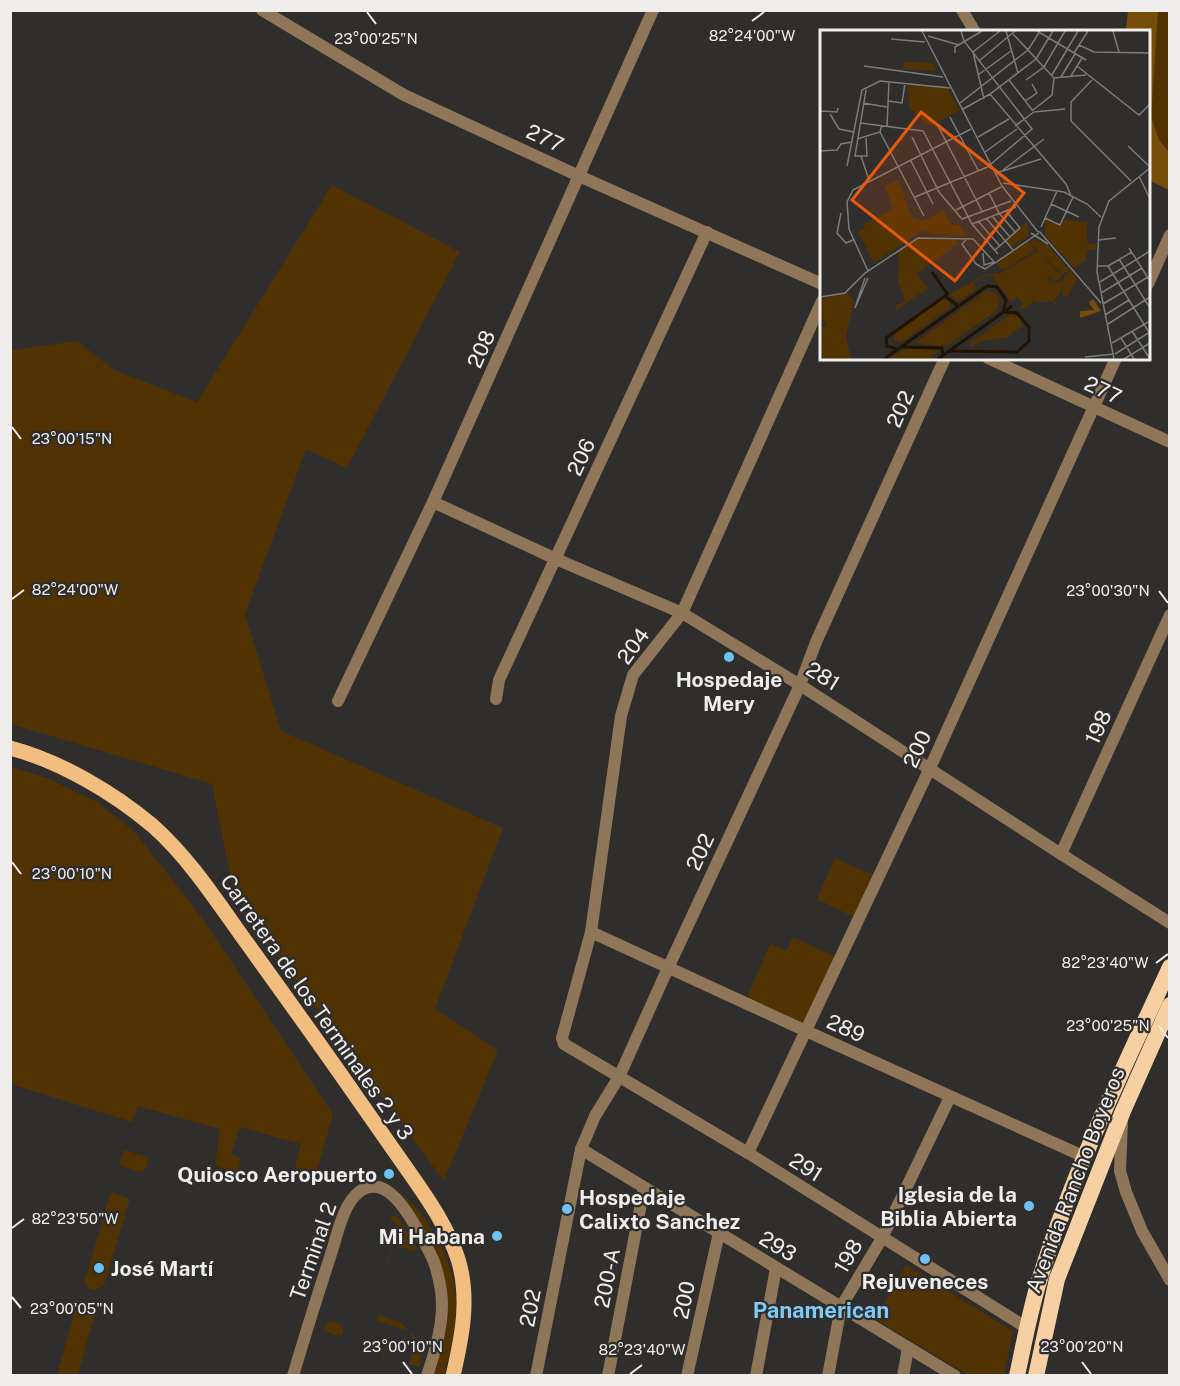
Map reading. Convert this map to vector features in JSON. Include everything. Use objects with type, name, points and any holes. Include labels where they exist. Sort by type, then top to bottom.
[{"type":"highway","name":"Avenida Rancho Boyeros","points":[[1017,1376],[1040,1277],[1059,1224],[1085,1157],[1170,967]]},
{"type":"highway","name":"Avenida Rancho Boyeros","points":[[1036,1376],[1057,1280],[1123,1111],[1165,1029],[1170,1005]]},
{"type":"main road","name":"Carretera de los Terminales 2 y 3","points":[[10,748],[53,764],[86,780],[153,827],[183,857],[209,890],[324,1049],[428,1200],[447,1233],[458,1259],[464,1285],[465,1314],[453,1376]]},
{"type":"street","name":"208","points":[[338,700],[433,502],[653,10]]},
{"type":"street","points":[[965,12],[974,30]]},
{"type":"street","name":"277","points":[[270,13],[404,95],[820,283]]},
{"type":"street","name":"206","points":[[496,699],[499,680],[706,232]]},
{"type":"street","points":[[1150,282],[1170,235]]},
{"type":"street","name":"204","points":[[562,1041],[591,932],[621,716],[633,675],[682,613],[820,305]]},
{"type":"street","name":"202","points":[[536,1376],[581,1149],[595,1116],[619,1077],[800,685],[816,642],[944,360]]},
{"type":"street","name":"277","points":[[992,360],[1170,442]]},
{"type":"street","name":"200","points":[[748,1154],[930,768],[1115,360]]},
{"type":"street","name":"281","points":[[433,502],[556,560],[682,613],[800,685],[1170,923]]},
{"type":"street","name":"198","points":[[1061,854],[1170,615]]},
{"type":"street","name":"289","points":[[591,932],[1085,1157]]},
{"type":"street","name":"291","points":[[562,1041],[1027,1328]]},
{"type":"street","name":"198","points":[[828,1376],[842,1307],[882,1238],[950,1097]]},
{"type":"street","points":[[1123,1111],[1120,1171],[1142,1231],[1170,1280]]},
{"type":"street","name":"293","points":[[581,1149],[956,1376]]},
{"type":"street","name":"Terminal 2","points":[[292,1376],[347,1208],[357,1193],[373,1187],[389,1193],[403,1206],[427,1246],[436,1268],[442,1308],[440,1327],[427,1376]]},
{"type":"street","name":"200-A","points":[[608,1376],[644,1188]]},
{"type":"street","name":"200","points":[[687,1376],[719,1233]]},
{"type":"street","points":[[756,1376],[776,1268]]},
{"type":"street","points":[[903,1376],[908,1348]]},
{"type":"shaded area","points":[[1128,11],[1169,11],[1169,190],[1150,180],[1150,30],[1126,30]]},
{"type":"shaded area","points":[[1128,11],[1158,11],[1151,117],[1159,140],[1169,152],[1169,190],[1150,180],[1150,30],[1126,30]]},
{"type":"shaded area","points":[[332,185],[460,252],[347,468],[306,449],[245,614],[281,731],[503,828],[435,1009],[498,1050],[444,1181],[285,966],[233,889],[212,784],[11,724],[11,348],[14,350],[77,341],[114,370],[197,402]]},
{"type":"shaded area","points":[[11,767],[47,778],[97,802],[134,831],[202,918],[333,1114],[313,1185],[295,1167],[301,1144],[240,1127],[231,1155],[240,1158],[239,1172],[215,1166],[220,1129],[138,1106],[132,1122],[11,1084]]},
{"type":"shaded area","points":[[835,858],[873,875],[854,917],[817,899]]},
{"type":"shaded area","points":[[793,937],[836,957],[805,1025],[747,998],[770,944],[786,951]]},
{"type":"shaded area","points":[[124,1150],[147,1157],[146,1168],[140,1172],[119,1165]]},
{"type":"shaded area","points":[[111,1192],[130,1199],[104,1285],[93,1290],[88,1288],[85,1280]]},
{"type":"shaded area","points":[[403,1196],[414,1205],[437,1238],[448,1262],[455,1286],[454,1327],[444,1375],[434,1375],[445,1336],[448,1311],[444,1276],[431,1243]]},
{"type":"shaded area","points":[[398,1217],[418,1249],[416,1251],[393,1246],[385,1271],[398,1226],[390,1218]]},
{"type":"shaded area","points":[[906,1265],[1013,1331],[1004,1375],[968,1375],[875,1319]]},
{"type":"shaded area","points":[[81,1301],[91,1304],[95,1313],[78,1375],[57,1375],[77,1304]]},
{"type":"shaded area","points":[[378,1315],[400,1322],[407,1329],[377,1321]]},
{"type":"shaded area","points":[[333,1321],[342,1326],[342,1336],[332,1334],[319,1375],[332,1333],[324,1331],[326,1324]]},
{"type":"shaded area","points":[[412,1333],[419,1349],[420,1367],[409,1364],[414,1345]]},
{"type":"shaded area","points":[[386,1336],[392,1338],[396,1343],[396,1348],[386,1348],[377,1375],[385,1347],[377,1345],[378,1340]]},
{"type":"place","name":"Hospedaje Mery","points":[[729,657]]},
{"type":"place","name":"Quiosco Aeropuerto","points":[[389,1174]]},
{"type":"place","name":"Iglesia de la Biblia Abierta","points":[[1029,1206]]},
{"type":"place","name":"Hospedaje Calixto Sanchez","points":[[567,1209]]},
{"type":"place","name":"Mi Habana","points":[[497,1236]]},
{"type":"place","name":"Rejuveneces","points":[[925,1259]]},
{"type":"place","name":"José Martí","points":[[99,1268]]},
{"type":"district","name":"Panamerican","points":[[821,1310]]}]
